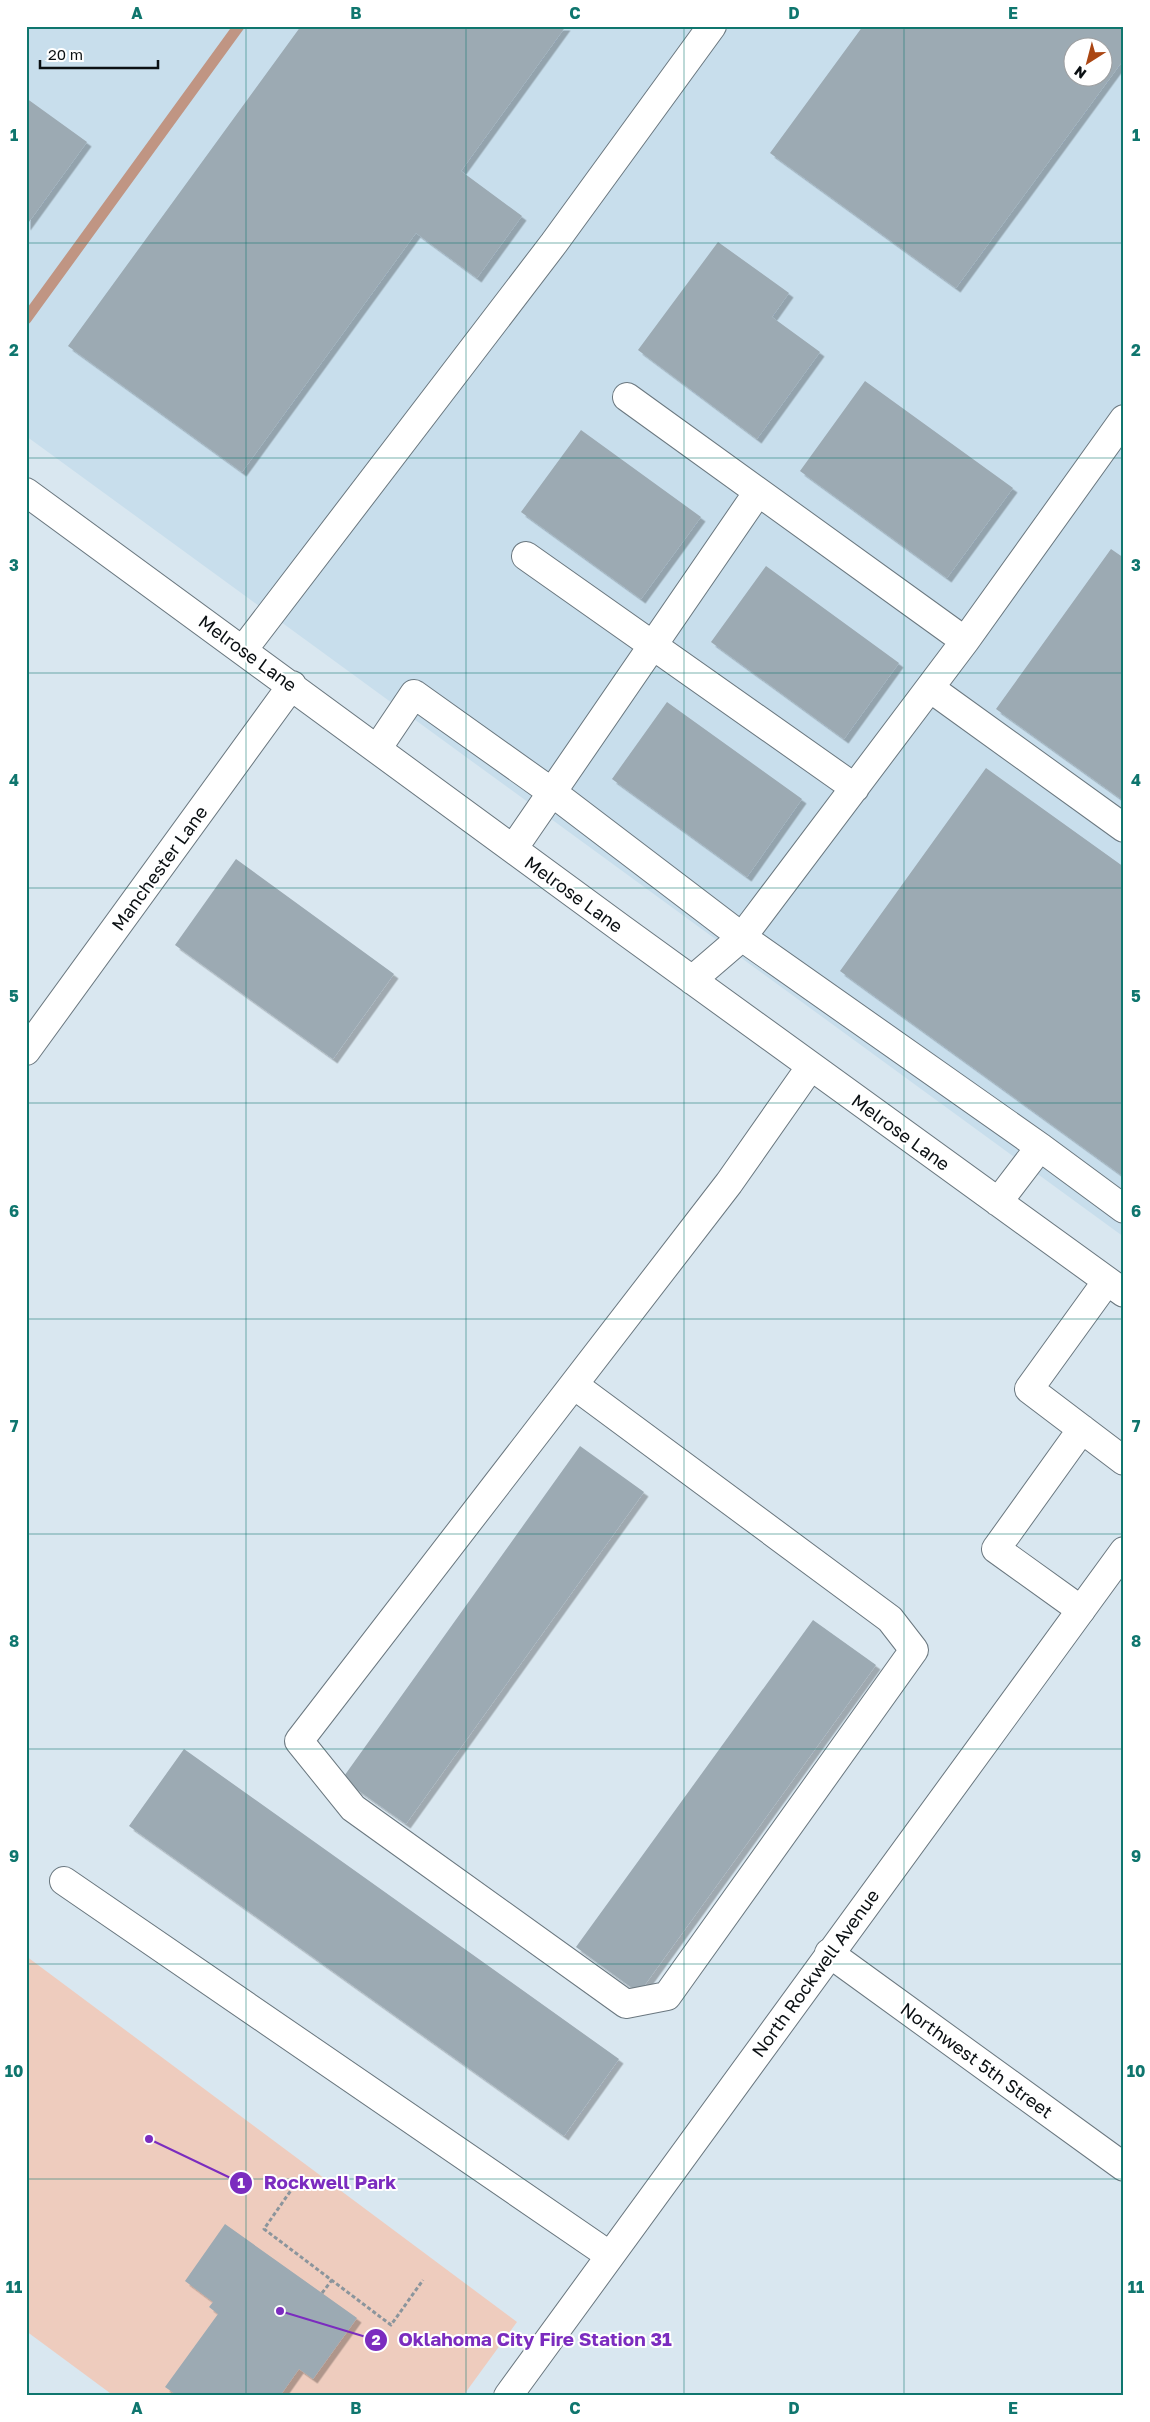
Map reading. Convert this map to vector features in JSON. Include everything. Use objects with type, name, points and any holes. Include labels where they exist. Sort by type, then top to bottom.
[{"type":"street","points":[[244,650],[554,243],[712,26]]},
{"type":"street","points":[[627,397],[966,641]]},
{"type":"street","points":[[692,980],[742,937],[966,641],[1124,419]]},
{"type":"street","name":"Melrose Lane","points":[[26,492],[292,685],[692,980],[1116,1287]]},
{"type":"street","points":[[514,850],[758,492]]},
{"type":"street","points":[[526,556],[855,788]]},
{"type":"street","name":"Manchester Lane","points":[[26,1051],[292,685]]},
{"type":"street","points":[[930,688],[1124,828]]},
{"type":"street","points":[[377,748],[414,694],[553,793],[742,937],[1040,1147],[1124,1209]]},
{"type":"street","points":[[574,1385],[890,1619],[914,1650],[668,1996],[626,2004],[353,1808],[299,1741],[729,1183],[811,1066]]},
{"type":"street","points":[[998,1202],[1040,1147]]},
{"type":"street","points":[[1116,1287],[1029,1389],[1124,1461]]},
{"type":"street","points":[[1081,1610],[996,1549],[1082,1429]]},
{"type":"street","name":"North Rockwell Avenue","points":[[508,2396],[1124,1551]]},
{"type":"street","points":[[64,1881],[609,2255]]},
{"type":"street","name":"Northwest 5th Street","points":[[830,1953],[1124,2166]]},
{"type":"path","points":[[294,2186],[264,2229],[391,2325],[423,2280]]},
{"type":"path","points":[[322,2293],[332,2280]]},
{"type":"shaded area","points":[[26,26],[1124,26],[1124,1237],[26,436]]},
{"type":"shaded area","points":[[26,1956],[517,2322],[463,2396],[114,2396],[26,2331]]},
{"type":"building","points":[[301,26],[566,26],[461,171],[522,216],[477,278],[416,233],[242,472],[68,346]]},
{"type":"building","points":[[863,26],[1124,26],[1124,59],[1112,75],[1112,38],[1062,38],[1062,88],[1103,88],[956,288],[770,153]]},
{"type":"building","points":[[26,98],[87,142],[26,226]]},
{"type":"building","points":[[718,242],[789,293],[772,317],[820,352],[757,439],[638,350]]},
{"type":"building","points":[[865,381],[1013,488],[947,578],[800,471]]},
{"type":"building","points":[[581,430],[701,517],[641,599],[521,512]]},
{"type":"building","points":[[1111,549],[1124,558],[1124,801],[996,709]]},
{"type":"building","points":[[766,566],[899,663],[844,739],[711,642]]},
{"type":"building","points":[[667,702],[802,799],[747,877],[612,779]]},
{"type":"building","points":[[986,768],[1124,867],[1124,1177],[840,971]]},
{"type":"building","points":[[236,859],[394,974],[333,1059],[175,945]]},
{"type":"building","points":[[580,1446],[644,1492],[406,1824],[342,1779]]},
{"type":"building","points":[[813,1620],[876,1665],[639,1993],[576,1947]]},
{"type":"building","points":[[184,1749],[619,2059],[564,2136],[129,1826]]},
{"type":"building","points":[[225,2224],[357,2318],[313,2379],[299,2369],[280,2396],[178,2396],[165,2387],[218,2314],[209,2307],[213,2302],[185,2281]]},
{"type":"waterway","points":[[26,319],[239,26]]},
{"type":"place","name":"Rockwell Park","points":[[149,2139]]},
{"type":"place","name":"Oklahoma City Fire Station 31","points":[[280,2311]]}]
